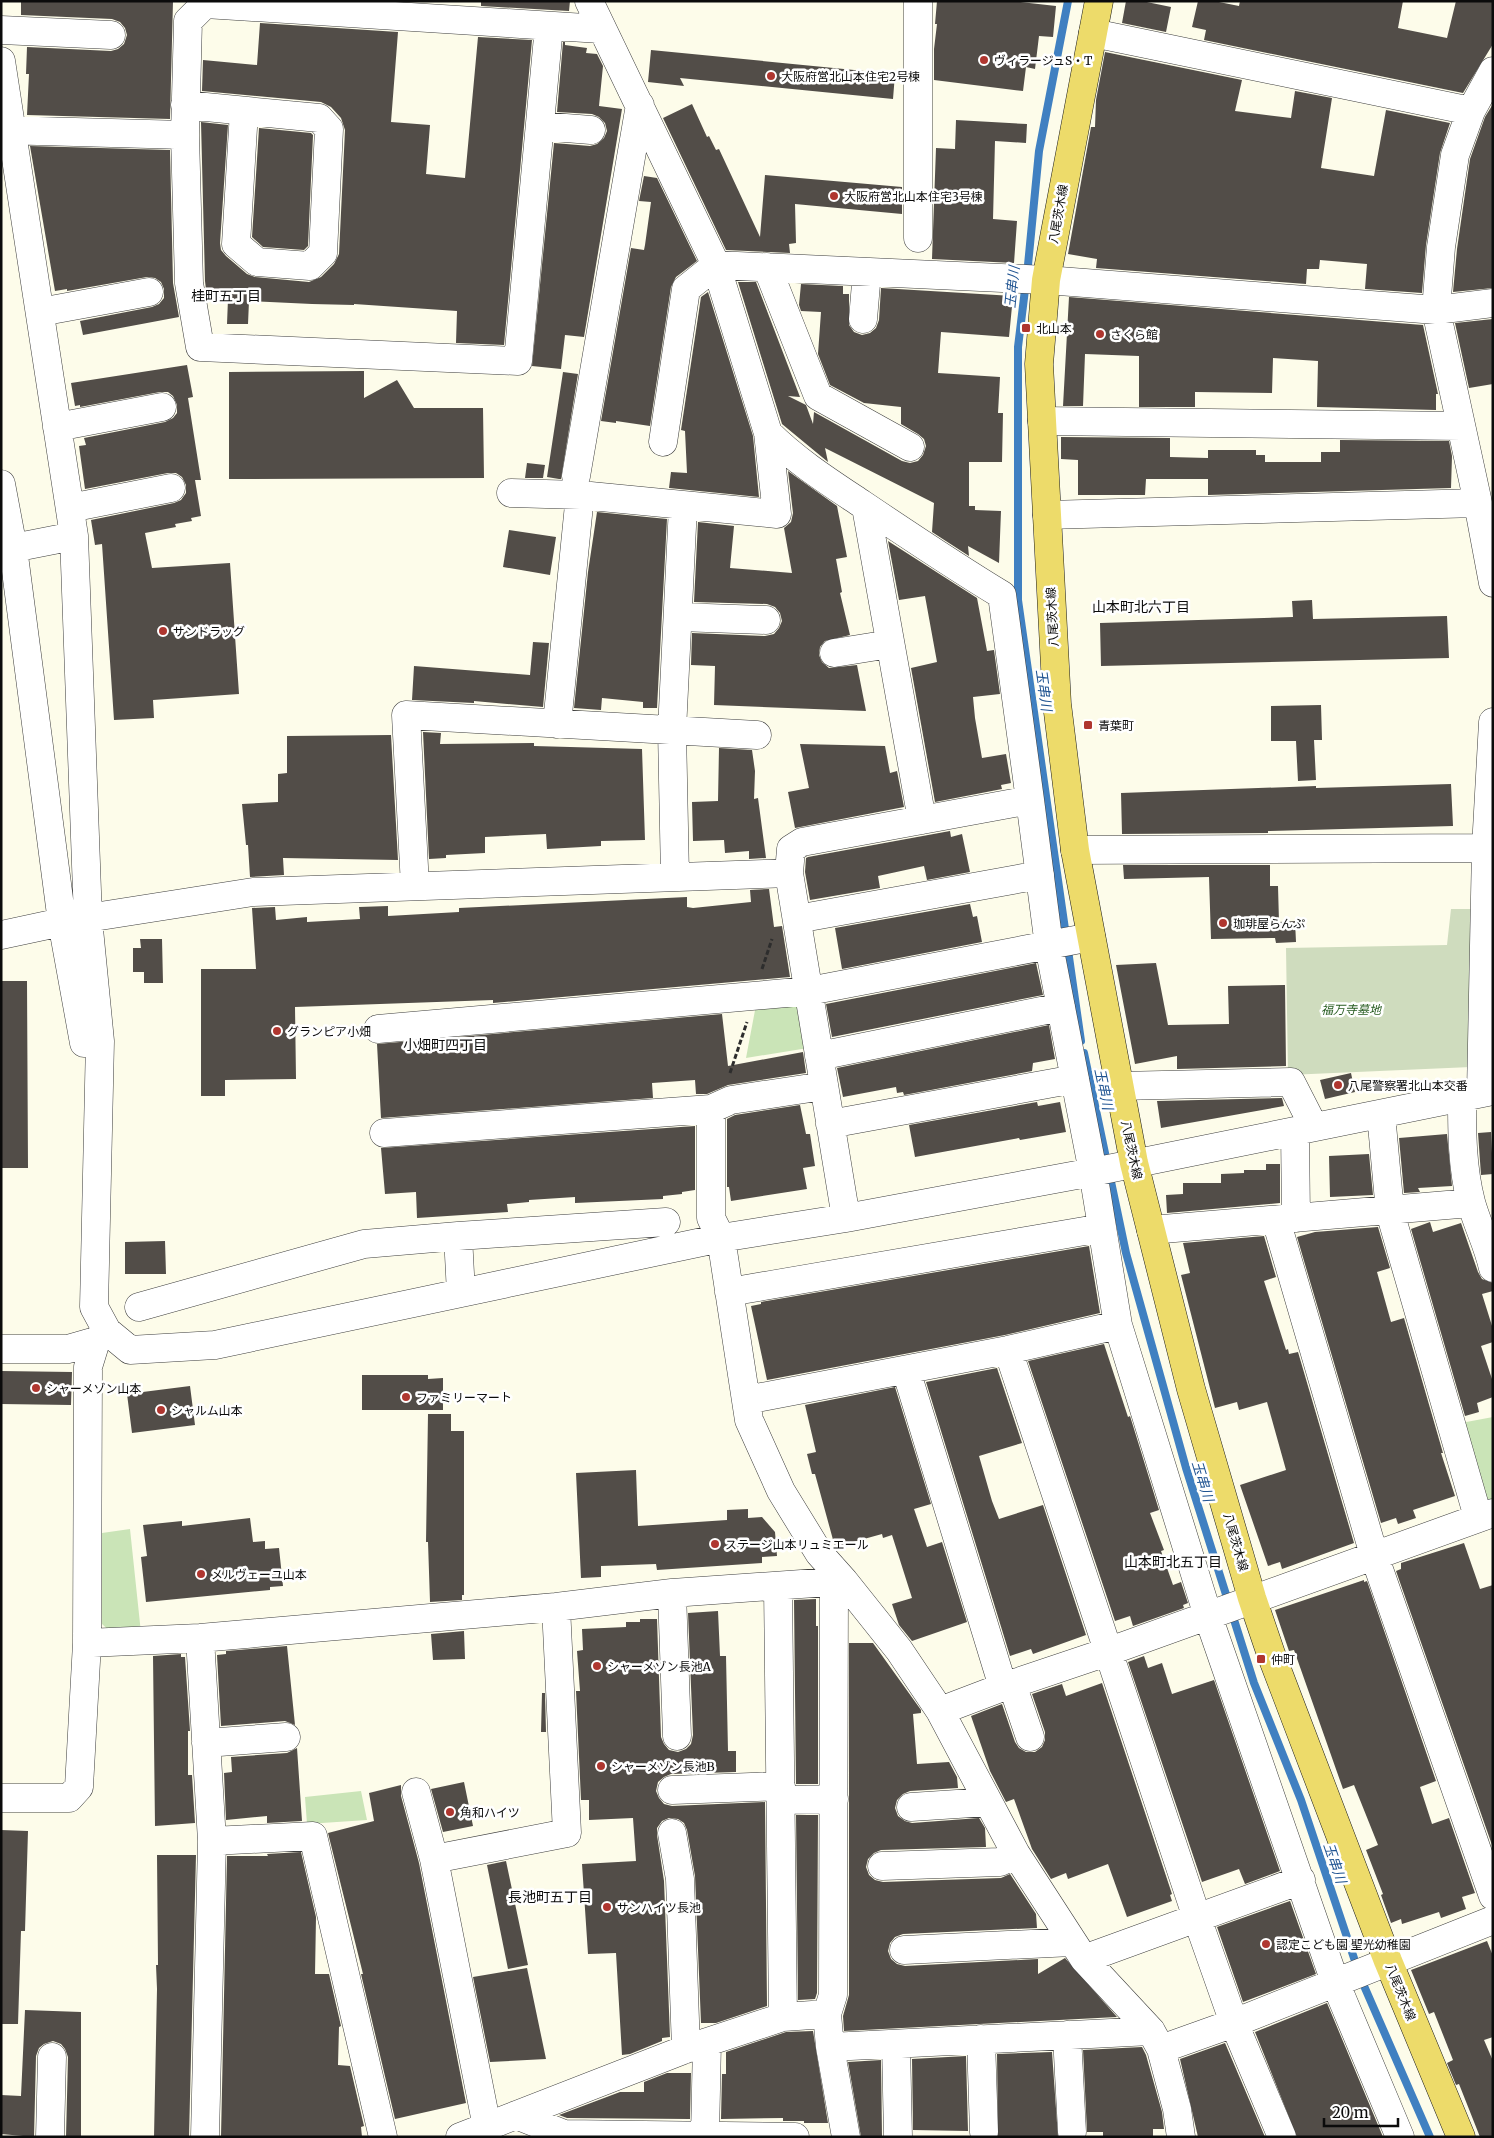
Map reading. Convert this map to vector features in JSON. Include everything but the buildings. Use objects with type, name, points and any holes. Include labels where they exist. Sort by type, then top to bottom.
[{"type":"main road","name":"八尾茨木線","points":[[1099,1],[1044,280],[1039,364],[1057,704],[1075,850],[1068,941],[1119,1086],[1129,1164],[1151,1230],[1249,1600],[1271,1654],[1381,1964],[1461,2137]]},
{"type":"street","points":[[511,493],[578,486],[683,506],[777,514],[768,433],[716,265],[589,1]]},
{"type":"street","points":[[918,1],[918,238]]},
{"type":"street","points":[[549,26],[518,361],[200,347],[189,282],[185,105],[188,21],[205,4],[549,26],[602,30]]},
{"type":"street","points":[[1,30],[111,35]]},
{"type":"street","points":[[1093,33],[1471,111]]},
{"type":"street","points":[[1,61],[6,130],[40,312],[74,536],[75,921]]},
{"type":"street","points":[[1493,71],[1471,111],[1455,155],[1441,248],[1436,310],[1478,503],[1493,583]]},
{"type":"street","points":[[185,105],[319,118],[329,129],[323,253],[310,266],[257,262],[236,244],[244,111]]},
{"type":"street","points":[[557,724],[578,486],[640,105]]},
{"type":"street","points":[[540,126],[591,130]]},
{"type":"street","points":[[6,130],[185,135]]},
{"type":"street","points":[[664,442],[686,289],[716,265],[1044,280],[1436,310],[1493,303]]},
{"type":"street","points":[[767,268],[818,396],[910,447]]},
{"type":"street","points":[[863,319],[866,272]]},
{"type":"street","points":[[40,312],[149,292]]},
{"type":"street","points":[[57,427],[162,407]]},
{"type":"street","points":[[1042,421],[1461,426]]},
{"type":"street","points":[[768,433],[786,451],[866,507],[939,557],[1002,596],[1040,875],[1068,941],[1061,1007],[1094,1171],[1118,1325],[1212,1615],[1301,1880],[1400,2137]]},
{"type":"street","points":[[1,1798],[69,1798],[79,1786],[87,1644],[88,1367],[101,1336],[94,1307],[98,1116],[75,921],[2,487]]},
{"type":"street","points":[[70,508],[171,488]]},
{"type":"street","points":[[1047,515],[1478,503]]},
{"type":"street","points":[[674,878],[672,730],[683,506]]},
{"type":"street","points":[[866,507],[922,820]]},
{"type":"street","points":[[13,548],[74,536]]},
{"type":"street","points":[[678,617],[766,620]]},
{"type":"street","points":[[834,653],[890,644]]},
{"type":"street","points":[[415,886],[406,715],[757,735]]},
{"type":"street","points":[[1493,722],[1479,1094],[1463,1163],[1471,1203],[1493,1268]]},
{"type":"street","points":[[846,1218],[809,991],[786,925],[791,849],[802,842],[1030,800]]},
{"type":"street","points":[[1075,850],[1488,845]]},
{"type":"street","points":[[1,935],[253,892],[789,873]]},
{"type":"street","points":[[786,925],[1040,875]]},
{"type":"street","points":[[378,1029],[809,991],[1068,941]]},
{"type":"street","points":[[819,1056],[1061,1007]]},
{"type":"street","points":[[830,1124],[1075,1079]]},
{"type":"street","points":[[1119,1086],[1291,1082],[1304,1129],[1286,1219],[1374,1556],[1493,1896]]},
{"type":"street","points":[[384,1133],[711,1109],[731,1100],[824,1086]]},
{"type":"street","points":[[1,1349],[68,1349],[101,1336],[130,1350],[215,1345],[721,1238],[846,1218],[1094,1171],[1479,1094]]},
{"type":"street","points":[[711,1109],[711,1218],[721,1238],[749,1420],[781,1491],[819,1553],[839,1581],[899,1650],[940,1711],[1016,1854],[1078,1950],[1156,2040],[1177,2109],[1181,2137]]},
{"type":"street","points":[[940,1711],[1007,1685],[1212,1615],[1485,1515],[1390,1212],[1381,1114]]},
{"type":"street","points":[[1151,1230],[1390,1212],[1471,1203]]},
{"type":"street","points":[[140,1306],[364,1244],[666,1222]]},
{"type":"street","points":[[730,1292],[1102,1228]]},
{"type":"street","points":[[458,1236],[461,1294]]},
{"type":"street","points":[[746,1400],[1008,1350],[1118,1325]]},
{"type":"street","points":[[1008,1350],[1197,1918],[1234,2023],[1282,2137]]},
{"type":"street","points":[[906,1370],[1007,1685],[1030,1737]]},
{"type":"street","points":[[87,1644],[200,1638],[556,1607],[672,1593],[778,1587],[839,1581]]},
{"type":"street","points":[[839,1581],[834,1799],[833,1995],[827,2014],[830,2047],[846,2137]]},
{"type":"street","points":[[778,1587],[783,2017]]},
{"type":"street","points":[[672,1593],[677,1736]]},
{"type":"street","points":[[434,1859],[568,1833],[556,1607]]},
{"type":"street","points":[[200,1638],[212,1841],[205,2137]]},
{"type":"street","points":[[206,1743],[286,1737]]},
{"type":"street","points":[[672,1790],[781,1793],[834,1799]]},
{"type":"street","points":[[416,1792],[434,1859],[487,2127]]},
{"type":"street","points":[[911,1807],[988,1802]]},
{"type":"street","points":[[672,1832],[680,1879],[705,2136]]},
{"type":"street","points":[[212,1841],[313,1836],[383,2137]]},
{"type":"street","points":[[882,1866],[1000,1862],[1016,1854]]},
{"type":"street","points":[[904,1950],[1078,1950],[1197,1918],[1301,1880]]},
{"type":"street","points":[[830,2047],[1067,2035],[1156,2040],[1234,2023],[1493,1920]]},
{"type":"street","points":[[460,2137],[696,2046],[783,2017],[827,2014]]},
{"type":"street","points":[[1067,2035],[1072,2132]]},
{"type":"street","points":[[981,2039],[984,2132]]},
{"type":"street","points":[[896,2044],[898,2137]]},
{"type":"street","points":[[50,2137],[52,2058]]},
{"type":"street","points":[[516,2115],[564,2134],[795,2137]]},
{"type":"path","points":[[730,1074],[747,1021],[752,996],[786,925]]},
{"type":"green space","name":"福万寺墓地","points":[[1451,909],[1473,909],[1471,1067],[1288,1075],[1286,948],[1447,945]]},
{"type":"green space","points":[[800,1000],[808,1048],[746,1058],[756,1005]]},
{"type":"green space","points":[[1493,1417],[1492,1502],[1483,1498],[1461,1423]]},
{"type":"green space","points":[[130,1529],[141,1633],[114,1635],[102,1624],[102,1533]]},
{"type":"green space","points":[[361,1791],[367,1820],[307,1824],[305,1797]]},
{"type":"waterway","name":"玉串川","points":[[1068,1],[1039,151],[1018,347],[1018,600],[1081,1041]]},
{"type":"waterway","name":"玉串川","points":[[1084,1053],[1126,1253],[1186,1468],[1254,1683],[1301,1800],[1361,1979],[1430,2137]]},
{"type":"place","name":"ヴィラージュS・T","points":[[984,60]]},
{"type":"place","name":"大阪府営北山本住宅2号棟","points":[[771,76]]},
{"type":"place","name":"大阪府営北山本住宅3号棟","points":[[834,196]]},
{"type":"place","name":"北山本","points":[[1026,328]]},
{"type":"place","name":"さくら館","points":[[1100,334]]},
{"type":"place","name":"サンドラッグ","points":[[163,631]]},
{"type":"place","name":"青葉町","points":[[1088,725]]},
{"type":"place","name":"珈琲屋らんぷ","points":[[1223,923]]},
{"type":"place","name":"グランピア小畑","points":[[277,1031]]},
{"type":"place","name":"八尾警察署北山本交番","points":[[1338,1085]]},
{"type":"place","name":"シャーメゾン山本","points":[[36,1388]]},
{"type":"place","name":"ファミリーマート","points":[[406,1397]]},
{"type":"place","name":"シャルム山本","points":[[161,1410]]},
{"type":"place","name":"ステージ山本リュミエール","points":[[715,1544]]},
{"type":"place","name":"メルヴェーユ山本","points":[[201,1574]]},
{"type":"place","name":"仲町","points":[[1261,1659]]},
{"type":"place","name":"シャーメゾン長池A","points":[[597,1666]]},
{"type":"place","name":"シャーメゾン長池B","points":[[601,1766]]},
{"type":"place","name":"角和ハイツ","points":[[450,1812]]},
{"type":"place","name":"サンハイツ長池","points":[[607,1907]]},
{"type":"place","name":"認定こども園 聖光幼稚園","points":[[1266,1944]]},
{"type":"district","name":"桂町五丁目","points":[[226,296]]},
{"type":"district","name":"山本町北六丁目","points":[[1141,607]]},
{"type":"district","name":"小畑町四丁目","points":[[445,1045]]},
{"type":"district","name":"山本町北五丁目","points":[[1173,1562]]},
{"type":"district","name":"長池町五丁目","points":[[550,1897]]}]
